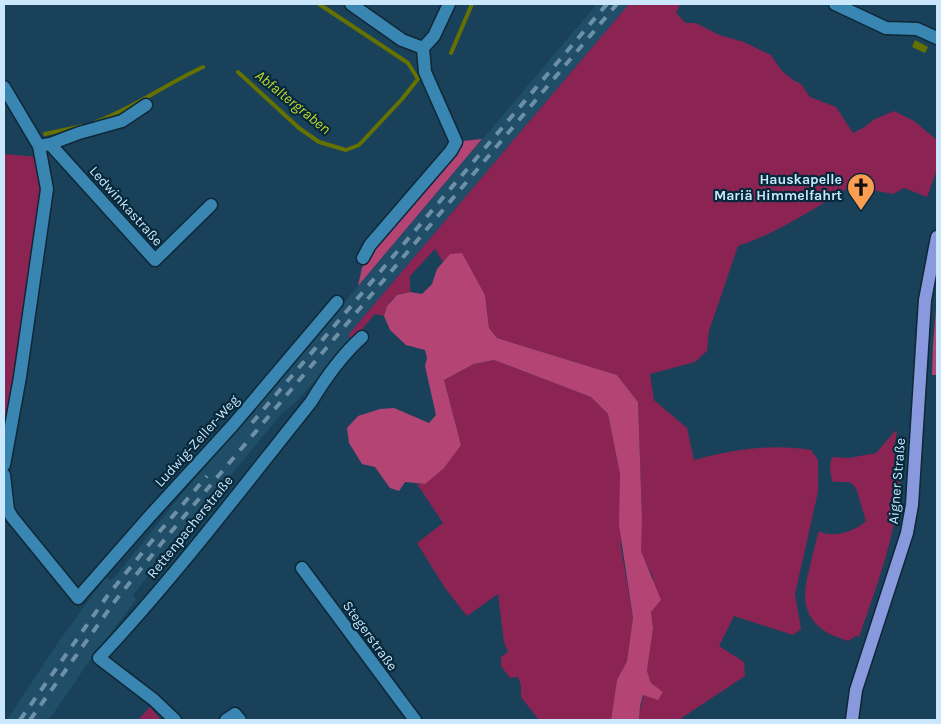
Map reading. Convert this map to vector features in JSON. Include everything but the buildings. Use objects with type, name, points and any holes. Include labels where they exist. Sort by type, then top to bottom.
[{"type":"main road","name":"Aigner Straße","points":[[852,720],[856,690],[866,655],[902,551],[912,505],[925,300],[937,237]]},
{"type":"street","points":[[351,4],[402,40],[423,48]]},
{"type":"street","points":[[363,258],[370,245],[451,151],[456,142],[425,72],[423,48],[434,36],[449,4]]},
{"type":"street","points":[[835,4],[886,28],[917,29],[937,38]]},
{"type":"street","points":[[4,86],[45,145],[47,189],[20,377],[4,466]]},
{"type":"street","points":[[45,145],[122,120],[146,105]]},
{"type":"street","name":"Ledwinkastraße","points":[[45,145],[155,260],[211,205]]},
{"type":"street","name":"Ludwig-Zeller-Weg","points":[[6,509],[78,598],[233,425],[337,302]]},
{"type":"street","name":"Rettenpacherstraße","points":[[175,720],[154,700],[99,658],[184,559],[311,402],[327,376],[346,352],[362,336]]},
{"type":"street","points":[[4,475],[6,509]]},
{"type":"street","name":"Stegerstraße","points":[[302,568],[415,720]]},
{"type":"street","points":[[226,720],[234,714],[240,720]]},
{"type":"shaded area","points":[[597,4],[629,4],[349,334],[350,339],[321,374],[293,405],[283,412],[163,557],[133,595],[136,600],[90,660],[53,714],[46,720],[7,720],[59,641],[106,577],[110,580],[116,576],[171,507]]},
{"type":"shaded area","points":[[629,4],[680,4],[676,13],[686,23],[696,23],[719,35],[744,42],[771,55],[781,70],[801,84],[810,97],[836,107],[853,133],[865,127],[873,120],[894,111],[914,121],[937,140],[937,169],[927,197],[904,188],[893,194],[851,186],[782,227],[738,246],[709,331],[707,351],[695,362],[650,374],[654,400],[687,428],[694,460],[723,453],[767,447],[782,447],[811,450],[818,460],[818,492],[795,594],[801,629],[793,635],[734,616],[719,646],[744,662],[745,676],[681,720],[639,720],[642,701],[651,683],[647,671],[653,628],[651,612],[653,577],[640,551],[642,518],[638,402],[617,375],[497,338],[489,328],[485,295],[462,254],[450,254],[443,262],[435,249],[410,276],[410,292],[392,299],[384,316],[375,314],[356,336],[350,339],[349,334]]},
{"type":"shaded area","points":[[915,40],[928,47],[925,53],[912,47]]},
{"type":"shaded area","points":[[482,139],[358,286],[362,268],[371,250],[458,151],[462,141]]},
{"type":"shaded area","points":[[4,154],[50,158],[20,337],[4,458]]},
{"type":"shaded area","points":[[462,253],[485,295],[489,328],[497,338],[617,375],[638,402],[642,518],[641,551],[661,600],[651,612],[653,628],[647,671],[651,683],[663,692],[658,700],[643,695],[639,720],[611,720],[617,680],[627,661],[633,618],[619,525],[620,474],[608,414],[591,397],[494,360],[474,364],[444,380],[461,445],[444,468],[425,484],[405,482],[399,491],[390,488],[375,467],[362,464],[349,443],[347,428],[358,416],[380,409],[394,408],[429,423],[436,415],[425,366],[427,358],[425,350],[406,345],[390,330],[384,316],[387,306],[397,295],[410,292],[422,294],[432,284],[437,269],[450,254]]},
{"type":"shaded area","points":[[937,297],[937,375],[932,375],[933,345]]},
{"type":"shaded area","points":[[494,360],[591,397],[608,414],[620,474],[621,547],[633,618],[627,661],[617,680],[611,720],[539,720],[521,697],[521,685],[518,677],[510,678],[501,666],[501,657],[508,652],[504,642],[498,594],[467,616],[445,588],[417,543],[443,523],[417,484],[425,484],[461,445],[444,380],[474,364]]},
{"type":"shaded area","points":[[895,431],[897,432],[893,452],[901,460],[900,483],[893,528],[888,550],[859,637],[856,636],[848,641],[826,632],[816,624],[810,616],[805,598],[807,579],[819,531],[830,534],[844,533],[862,525],[866,521],[856,488],[850,482],[833,482],[830,470],[831,460],[832,457],[849,458],[876,453]]},
{"type":"shaded area","points":[[150,707],[161,720],[138,720]]},
{"type":"waterway","name":"Abfaltergraben","points":[[238,72],[299,128],[319,142],[346,150],[359,145],[418,79],[408,63],[319,4]]},
{"type":"waterway","name":"Abfaltergraben","points":[[451,53],[472,4]]},
{"type":"waterway","name":"Abfaltergraben","points":[[96,122],[124,110],[203,67]]},
{"type":"waterway","name":"Abfaltergraben","points":[[45,134],[82,126]]},
{"type":"railway","points":[[252,423],[607,4]]},
{"type":"railway","points":[[30,720],[115,601],[165,539],[617,4]]},
{"type":"railway","points":[[20,720],[108,595],[207,476]]},
{"type":"place","name":"Hauskapelle Mariä Himmelfahrt","points":[[861,211]]}]
